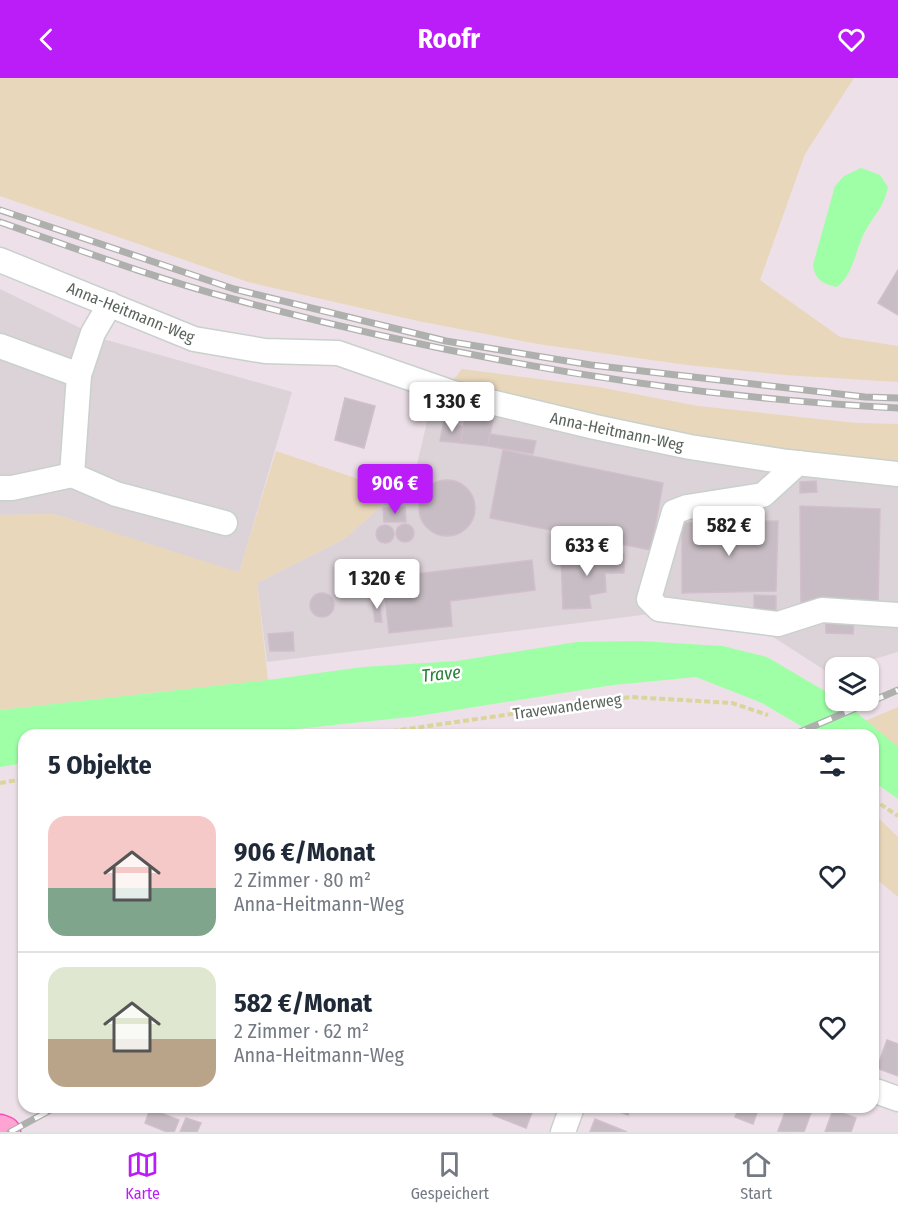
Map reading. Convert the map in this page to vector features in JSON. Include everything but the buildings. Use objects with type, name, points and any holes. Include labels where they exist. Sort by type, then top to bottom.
[{"type":"main road","points":[[0,1130],[5,1132]]},
{"type":"street","name":"Anna-Heitmann-Weg","points":[[0,260],[194,339],[265,351],[338,353],[453,393],[514,409],[690,447],[798,463],[898,474]]},
{"type":"street","points":[[72,476],[79,375],[93,333],[111,304]]},
{"type":"street","points":[[0,346],[79,375]]},
{"type":"street","points":[[798,463],[764,495],[687,507],[674,512],[649,599],[659,609],[778,624],[822,610],[898,615]]},
{"type":"street","points":[[0,488],[12,488],[72,476],[116,494],[225,523]]},
{"type":"street","points":[[879,1092],[898,1099]]},
{"type":"street","points":[[562,1132],[570,1113]]},
{"type":"path","name":"Travewanderweg","points":[[407,729],[631,697],[732,704],[768,715]]},
{"type":"path","points":[[0,783],[18,780]]},
{"type":"path","points":[[879,803],[898,816]]},
{"type":"shaded area","points":[[0,78],[854,78],[805,154],[760,280],[840,337],[898,346],[898,382],[785,375],[687,365],[538,344],[418,321],[248,282],[0,196]]},
{"type":"shaded area","points":[[0,289],[103,339],[292,392],[239,573],[54,514],[0,515]]},
{"type":"shaded area","points":[[462,369],[598,387],[698,406],[856,423],[898,424],[898,464],[695,440],[450,384]]},
{"type":"shaded area","points":[[434,392],[898,484],[898,652],[879,658],[825,657],[825,670],[761,629],[650,614],[267,662],[257,583],[344,539],[414,477]]},
{"type":"shaded area","points":[[276,451],[397,492],[344,539],[257,583],[268,680],[0,710],[0,515],[54,514],[239,572]]},
{"type":"shaded area","points":[[898,707],[898,747],[879,732],[879,729],[875,729],[865,721]]},
{"type":"shaded area","points":[[879,819],[898,837],[898,897],[879,881]]},
{"type":"water","points":[[861,168],[880,175],[888,187],[882,205],[863,235],[848,275],[837,287],[820,280],[813,265],[835,186],[844,176]]},
{"type":"water","name":"Trave","points":[[639,641],[723,646],[767,657],[825,691],[825,711],[855,711],[876,729],[806,729],[762,703],[696,677],[613,685],[418,716],[296,729],[18,729],[18,764],[0,767],[0,710],[363,667],[457,661],[577,642]]},
{"type":"water","points":[[879,731],[898,747],[898,799],[879,785]]},
{"type":"railway","points":[[0,210],[234,289],[446,341],[591,365],[865,397],[898,398]]},
{"type":"railway","points":[[0,222],[203,291],[397,339],[480,356],[646,384],[814,403],[898,408]]},
{"type":"railway","points":[[807,729],[898,690]]},
{"type":"railway","points":[[10,1132],[45,1113]]}]
